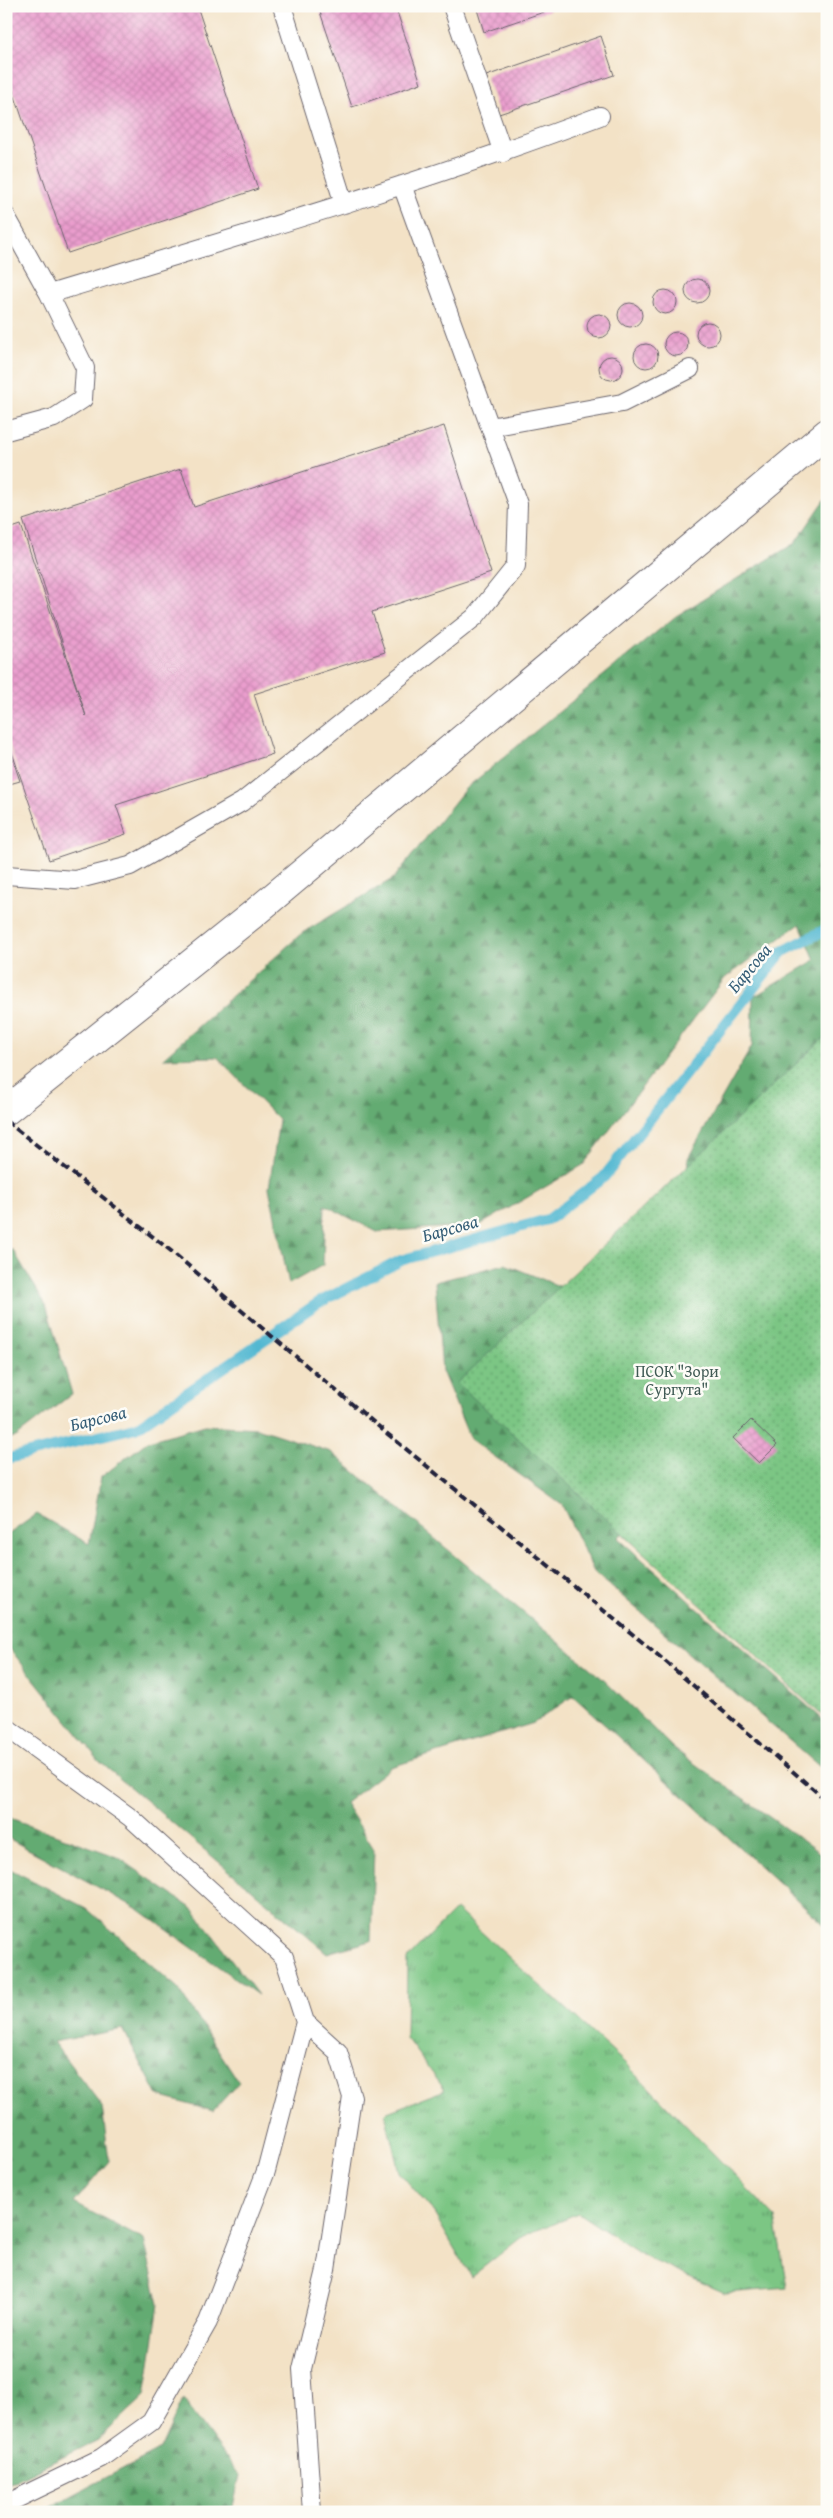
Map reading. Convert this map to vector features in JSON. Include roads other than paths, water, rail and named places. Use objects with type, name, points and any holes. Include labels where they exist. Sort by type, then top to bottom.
[{"type":"street","points":[[6,1111],[252,915],[827,433]]},
{"type":"lane","points":[[282,6],[344,204]]},
{"type":"lane","points":[[452,6],[503,153]]},
{"type":"lane","points":[[49,294],[402,186],[503,153],[600,116]]},
{"type":"lane","points":[[6,875],[75,880],[130,866],[242,802],[475,617],[516,566],[518,504],[402,186]]},
{"type":"lane","points":[[6,216],[49,294],[85,368],[83,399],[54,418],[6,431]]},
{"type":"lane","points":[[490,427],[622,403],[690,369]]},
{"type":"lane","points":[[6,1727],[132,1818],[284,1957],[304,2022],[266,2171],[208,2322],[151,2422],[101,2458],[6,2504]]},
{"type":"lane","points":[[304,2022],[338,2052],[352,2097],[326,2270],[302,2369],[312,2512]]},
{"type":"waterway","name":"Барсова","points":[[6,1459],[137,1427],[318,1303],[402,1260],[549,1219],[604,1177],[782,952],[827,929]]},
{"type":"railway","points":[[6,1121],[171,1251],[384,1431],[652,1650],[827,1801]]},
{"type":"park label","name":"ПСОК \"Зори Сургута\"","points":[[677,1380]]}]
